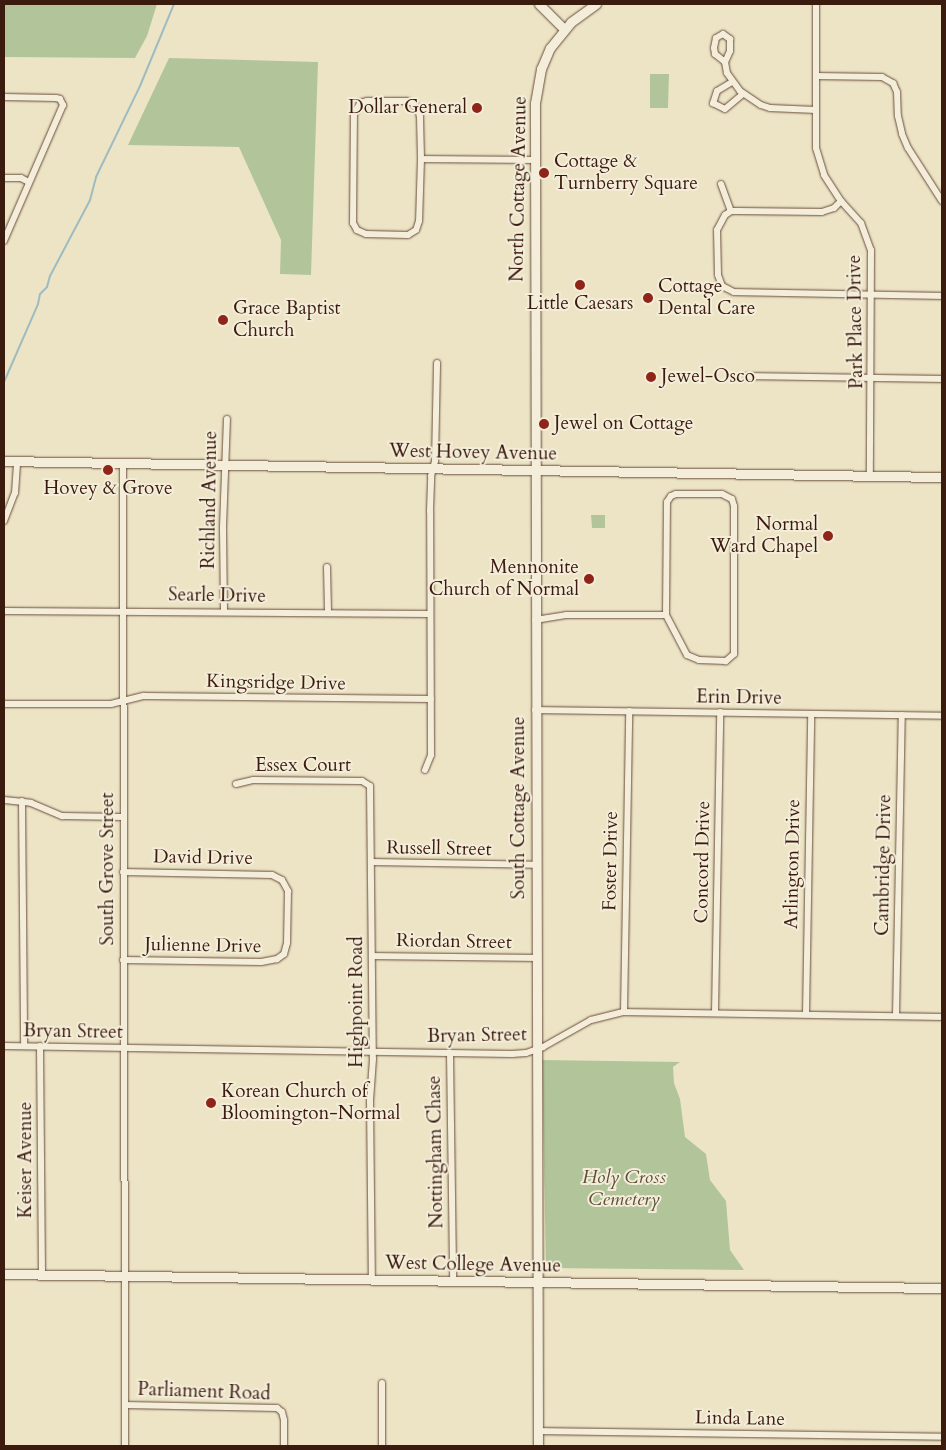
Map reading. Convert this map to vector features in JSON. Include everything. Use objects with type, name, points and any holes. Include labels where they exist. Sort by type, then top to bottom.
[{"type":"main road","points":[[540,4],[564,29]]},
{"type":"main road","name":"North Cottage Avenue","points":[[534,333],[534,160],[537,83],[550,48],[564,29],[596,4]]},
{"type":"main road","name":"South Cottage Avenue","points":[[534,333],[537,1282]]},
{"type":"main road","name":"West Hovey Avenue","points":[[4,461],[225,463],[942,477]]},
{"type":"main road","name":"West College Avenue","points":[[4,1274],[942,1288]]},
{"type":"main road","points":[[537,1282],[538,1446]]},
{"type":"street","name":"Park Place Drive","points":[[816,4],[816,148],[820,165],[828,182],[861,223],[871,250],[872,378],[870,476]]},
{"type":"street","points":[[725,62],[727,73],[732,82],[743,94],[761,105],[770,108],[816,110]]},
{"type":"street","points":[[816,76],[882,77],[893,83],[897,92],[898,116],[902,134],[908,148],[942,201]]},
{"type":"street","points":[[732,82],[717,92],[713,104],[725,109],[743,94]]},
{"type":"street","points":[[4,97],[56,98],[62,102],[62,112],[4,240]]},
{"type":"street","points":[[367,101],[407,101],[413,103],[420,117],[421,159],[419,221],[416,230],[408,234],[366,234],[357,230],[353,223],[354,114],[360,103],[367,101]]},
{"type":"street","points":[[421,159],[534,160]]},
{"type":"street","points":[[4,178],[21,178],[29,182]]},
{"type":"street","points":[[722,184],[731,211]]},
{"type":"street","points":[[842,201],[834,208],[822,212],[731,211],[721,220],[718,230],[718,274],[722,286],[730,292],[942,296]]},
{"type":"street","points":[[425,770],[431,754],[431,476],[435,458],[437,363]]},
{"type":"street","points":[[747,376],[942,379]]},
{"type":"street","name":"Richland Avenue","points":[[224,611],[227,419]]},
{"type":"street","points":[[4,521],[15,492],[17,461]]},
{"type":"street","name":"South Grove Street","points":[[123,463],[125,1446]]},
{"type":"street","points":[[676,494],[722,494],[728,496],[732,499],[734,506],[733,657],[726,661],[692,658],[684,650],[666,615],[668,499],[676,494]]},
{"type":"street","points":[[327,567],[328,612]]},
{"type":"street","name":"Searle Drive","points":[[4,611],[224,611],[430,614]]},
{"type":"street","points":[[534,620],[566,615],[666,615]]},
{"type":"street","name":"Kingsridge Drive","points":[[4,704],[94,705],[144,696],[431,699]]},
{"type":"street","name":"Erin Drive","points":[[535,710],[942,716]]},
{"type":"street","name":"Foster Drive","points":[[624,1012],[628,711]]},
{"type":"street","name":"Concord Drive","points":[[715,1013],[720,712]]},
{"type":"street","name":"Arlington Drive","points":[[806,1014],[811,714]]},
{"type":"street","name":"Cambridge Drive","points":[[896,1016],[902,715]]},
{"type":"street","name":"Essex Court","points":[[236,784],[263,780],[362,781],[369,784]]},
{"type":"street","name":"Highpoint Road","points":[[369,784],[371,790],[372,862],[373,1052],[370,1101],[372,1280]]},
{"type":"street","points":[[4,800],[22,801],[62,816],[123,817]]},
{"type":"street","points":[[22,801],[24,1046]]},
{"type":"street","name":"Russell Street","points":[[372,862],[535,865]]},
{"type":"street","name":"David Drive","points":[[123,872],[272,875],[282,880],[288,892],[287,943],[281,957]]},
{"type":"street","name":"Riordan Street","points":[[372,956],[536,958]]},
{"type":"street","name":"Julienne Drive","points":[[124,960],[261,962],[281,957]]},
{"type":"street","name":"Bryan Street","points":[[4,1046],[512,1054],[536,1050],[558,1041],[591,1020],[624,1012],[942,1016]]},
{"type":"street","name":"Keiser Avenue","points":[[40,1046],[42,1274]]},
{"type":"street","name":"Nottingham Chase","points":[[450,1053],[453,1281]]},
{"type":"street","points":[[382,1384],[382,1446]]},
{"type":"street","name":"Parliament Road","points":[[125,1405],[273,1407],[281,1410],[284,1420],[284,1446]]},
{"type":"street","name":"Linda Lane","points":[[538,1431],[942,1437]]},
{"type":"green space","points":[[4,4],[157,4],[147,36],[135,58],[4,57]]},
{"type":"green space","points":[[169,58],[318,62],[311,275],[280,274],[281,240],[239,147],[128,145]]},
{"type":"green space","points":[[650,74],[669,74],[668,108],[650,108]]},
{"type":"green space","points":[[591,515],[605,515],[605,528],[592,528]]},
{"type":"green space","name":"Holy Cross Cemetery","points":[[542,1060],[680,1062],[673,1067],[674,1083],[680,1099],[685,1137],[706,1154],[710,1180],[726,1201],[730,1250],[744,1270],[546,1268]]},
{"type":"waterway","points":[[4,382],[38,304],[40,294],[47,287],[50,276],[90,200],[96,177],[140,86],[174,4]]},
{"type":"place","name":"Dollar General","points":[[477,108]]},
{"type":"place","name":"Cottage & Turnberry Square","points":[[544,173]]},
{"type":"place","name":"Little Caesars","points":[[580,285]]},
{"type":"place","name":"Cottage Dental Care","points":[[648,298]]},
{"type":"place","name":"Grace Baptist Church","points":[[223,320]]},
{"type":"place","name":"Jewel-Osco","points":[[651,377]]},
{"type":"place","name":"Jewel on Cottage","points":[[544,424]]},
{"type":"place","name":"Hovey & Grove","points":[[108,470]]},
{"type":"place","name":"Normal Ward Chapel","points":[[828,536]]},
{"type":"place","name":"Mennonite Church of Normal","points":[[589,579]]},
{"type":"place","name":"Korean Church of Bloomington-Normal","points":[[211,1103]]}]
